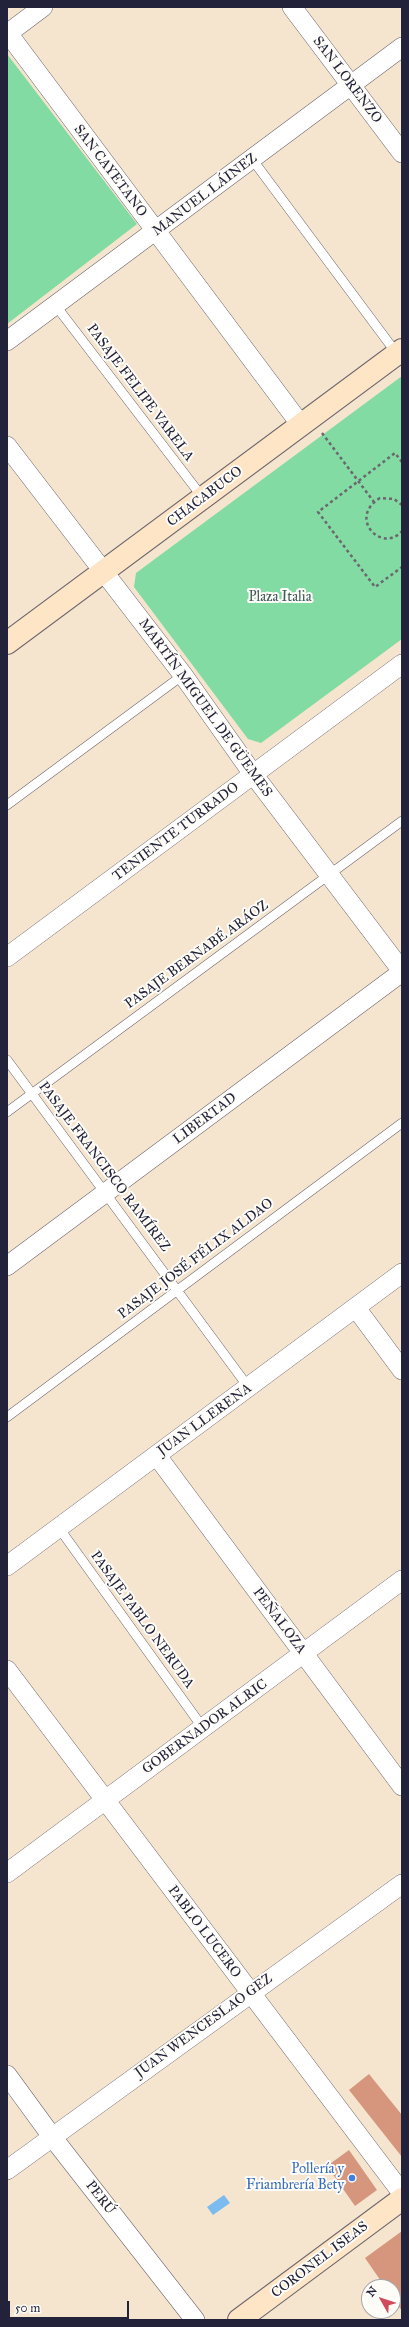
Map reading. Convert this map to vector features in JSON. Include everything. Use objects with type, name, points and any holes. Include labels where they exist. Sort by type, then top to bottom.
[{"type":"main road","name":"CHACABUCO","points":[[7,643],[399,352]]},
{"type":"main road","name":"CORONEL ISEAS","points":[[239,2320],[402,2199]]},
{"type":"street","points":[[7,33],[43,7]]},
{"type":"street","name":"SAN LORENZO","points":[[292,7],[350,86],[402,153]]},
{"type":"street","name":"SAN CAYETANO","points":[[7,33],[156,231],[306,421]]},
{"type":"street","name":"MANUEL LÁINEZ","points":[[7,341],[402,47]]},
{"type":"street","name":"MARTÍN MIGUEL DE GÜEMES","points":[[7,446],[183,675],[253,774],[402,971]]},
{"type":"street","name":"TENIENTE TURRADO","points":[[7,957],[402,664]]},
{"type":"street","name":"LIBERTAD","points":[[7,1266],[402,971]]},
{"type":"street","name":"JUAN LLERENA","points":[[7,1566],[402,1274]]},
{"type":"street","points":[[356,1308],[402,1370]]},
{"type":"street","name":"PEÑALOZA","points":[[157,1456],[402,1786]]},
{"type":"street","name":"GOBERNADOR ALRIC","points":[[7,1873],[402,1580]]},
{"type":"street","name":"PABLO LUCERO","points":[[7,1670],[402,2194]]},
{"type":"street","name":"JUAN WENCESLAO GEZ","points":[[7,2170],[53,2138],[250,1992],[402,1884]]},
{"type":"street","name":"PERÚ","points":[[7,2075],[53,2138],[195,2320]]},
{"type":"lane","points":[[252,159],[399,352]]},
{"type":"lane","name":"PASAJE FELIPE VARELA","points":[[56,306],[203,498]]},
{"type":"lane","points":[[7,805],[183,675]]},
{"type":"lane","name":"PASAJE BERNABÉ ARÁOZ","points":[[7,1112],[402,821]]},
{"type":"lane","name":"PASAJE FRANCISCO RAMÍREZ","points":[[7,1060],[106,1192],[249,1388]]},
{"type":"lane","name":"PASAJE JOSÉ FÉLIX ALDAO","points":[[7,1417],[402,1123]]},
{"type":"lane","name":"PASAJE PABLO NERUDA","points":[[59,1528],[203,1728]]},
{"type":"path","points":[[306,421],[358,481],[374,502]]},
{"type":"path","points":[[402,462],[395,452],[318,512],[375,587],[402,567]]},
{"type":"path","points":[[401,533],[388,538],[376,535],[371,531],[366,519],[369,507],[374,502],[387,497],[394,498],[402,505]]},
{"type":"green space","points":[[7,54],[137,224],[7,324]]},
{"type":"green space","name":"Plaza Italia","points":[[402,376],[402,639],[261,743],[248,739],[134,587],[136,573]]},
{"type":"water","points":[[224,2195],[230,2203],[213,2215],[207,2207]]},
{"type":"building","points":[[369,2074],[402,2115],[402,2157],[349,2090]]},
{"type":"building","name":"Pollería y Friambrería Bety","points":[[349,2150],[377,2190],[355,2206],[327,2166]]},
{"type":"building","points":[[402,2231],[402,2311],[401,2279],[379,2279],[365,2258]]},
{"type":"place","name":"Pollería y Friambrería Bety","points":[[352,2178]]}]
